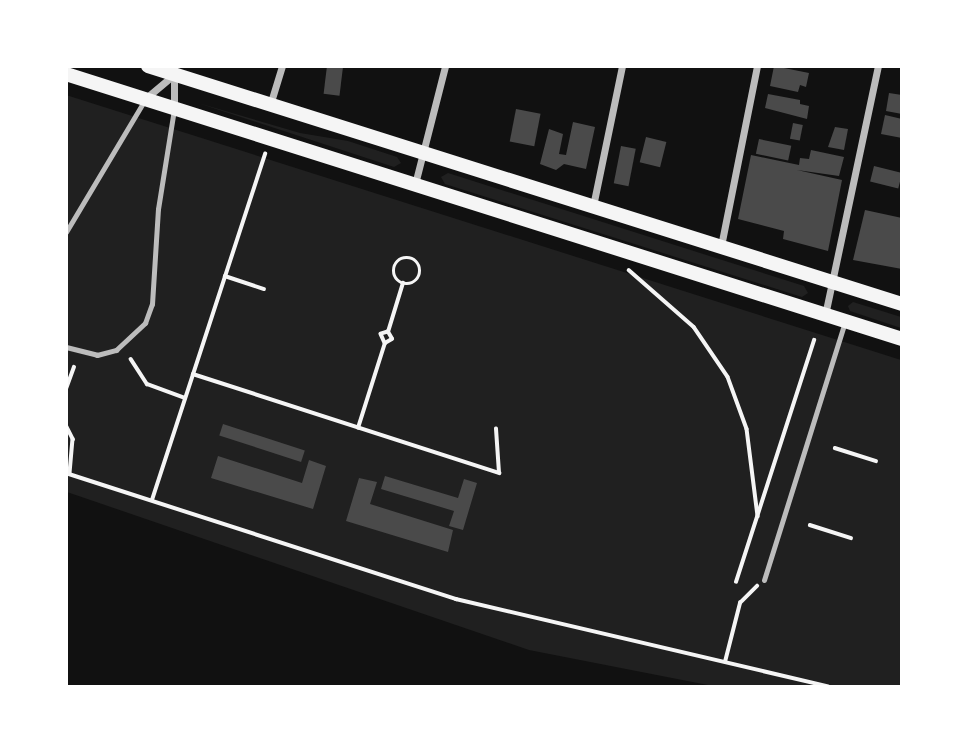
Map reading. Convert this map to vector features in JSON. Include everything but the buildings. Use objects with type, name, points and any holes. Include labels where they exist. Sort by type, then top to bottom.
[{"type":"main road","points":[[148,66],[174,70],[270,106],[424,152],[901,304]]},
{"type":"main road","points":[[66,74],[901,339]]},
{"type":"street","points":[[270,106],[282,66]]},
{"type":"street","points":[[415,185],[444,66]]},
{"type":"street","points":[[593,206],[622,66]]},
{"type":"street","points":[[720,246],[757,66]]},
{"type":"street","points":[[825,314],[834,283],[878,66]]},
{"type":"street","points":[[146,98],[174,70]]},
{"type":"street","points":[[174,70],[174,107]]},
{"type":"lane","points":[[66,232],[146,98]]},
{"type":"lane","points":[[66,347],[97,355],[116,350],[145,323],[152,304],[158,209],[174,107]]},
{"type":"lane","points":[[764,580],[845,321]]},
{"type":"path","points":[[152,500],[264,154]]},
{"type":"path","points":[[410,257],[417,262],[419,274],[411,284],[403,284],[393,269],[401,258],[410,257]]},
{"type":"path","points":[[629,270],[694,327],[728,377],[747,429],[758,516]]},
{"type":"path","points":[[225,276],[264,289]]},
{"type":"path","points":[[385,342],[392,339],[388,332],[403,284]]},
{"type":"path","points":[[359,428],[385,342],[381,334],[388,332]]},
{"type":"path","points":[[736,582],[814,340]]},
{"type":"path","points":[[131,359],[147,384],[185,398]]},
{"type":"path","points":[[66,389],[74,367]]},
{"type":"path","points":[[192,374],[499,473],[496,429]]},
{"type":"path","points":[[66,425],[73,439],[68,474],[456,599],[828,687]]},
{"type":"path","points":[[835,448],[876,461]]},
{"type":"path","points":[[810,525],[851,538]]},
{"type":"path","points":[[725,662],[740,603],[764,580]]},
{"type":"shaded area","points":[[66,95],[901,360],[901,686],[713,686],[529,650],[67,492]]},
{"type":"shaded area","points":[[198,103],[300,133],[348,141],[397,157],[401,163],[394,167]]},
{"type":"shaded area","points":[[448,173],[804,286],[808,293],[802,297],[445,184],[441,177]]},
{"type":"shaded area","points":[[853,302],[901,317],[901,328],[850,311],[848,306]]}]
